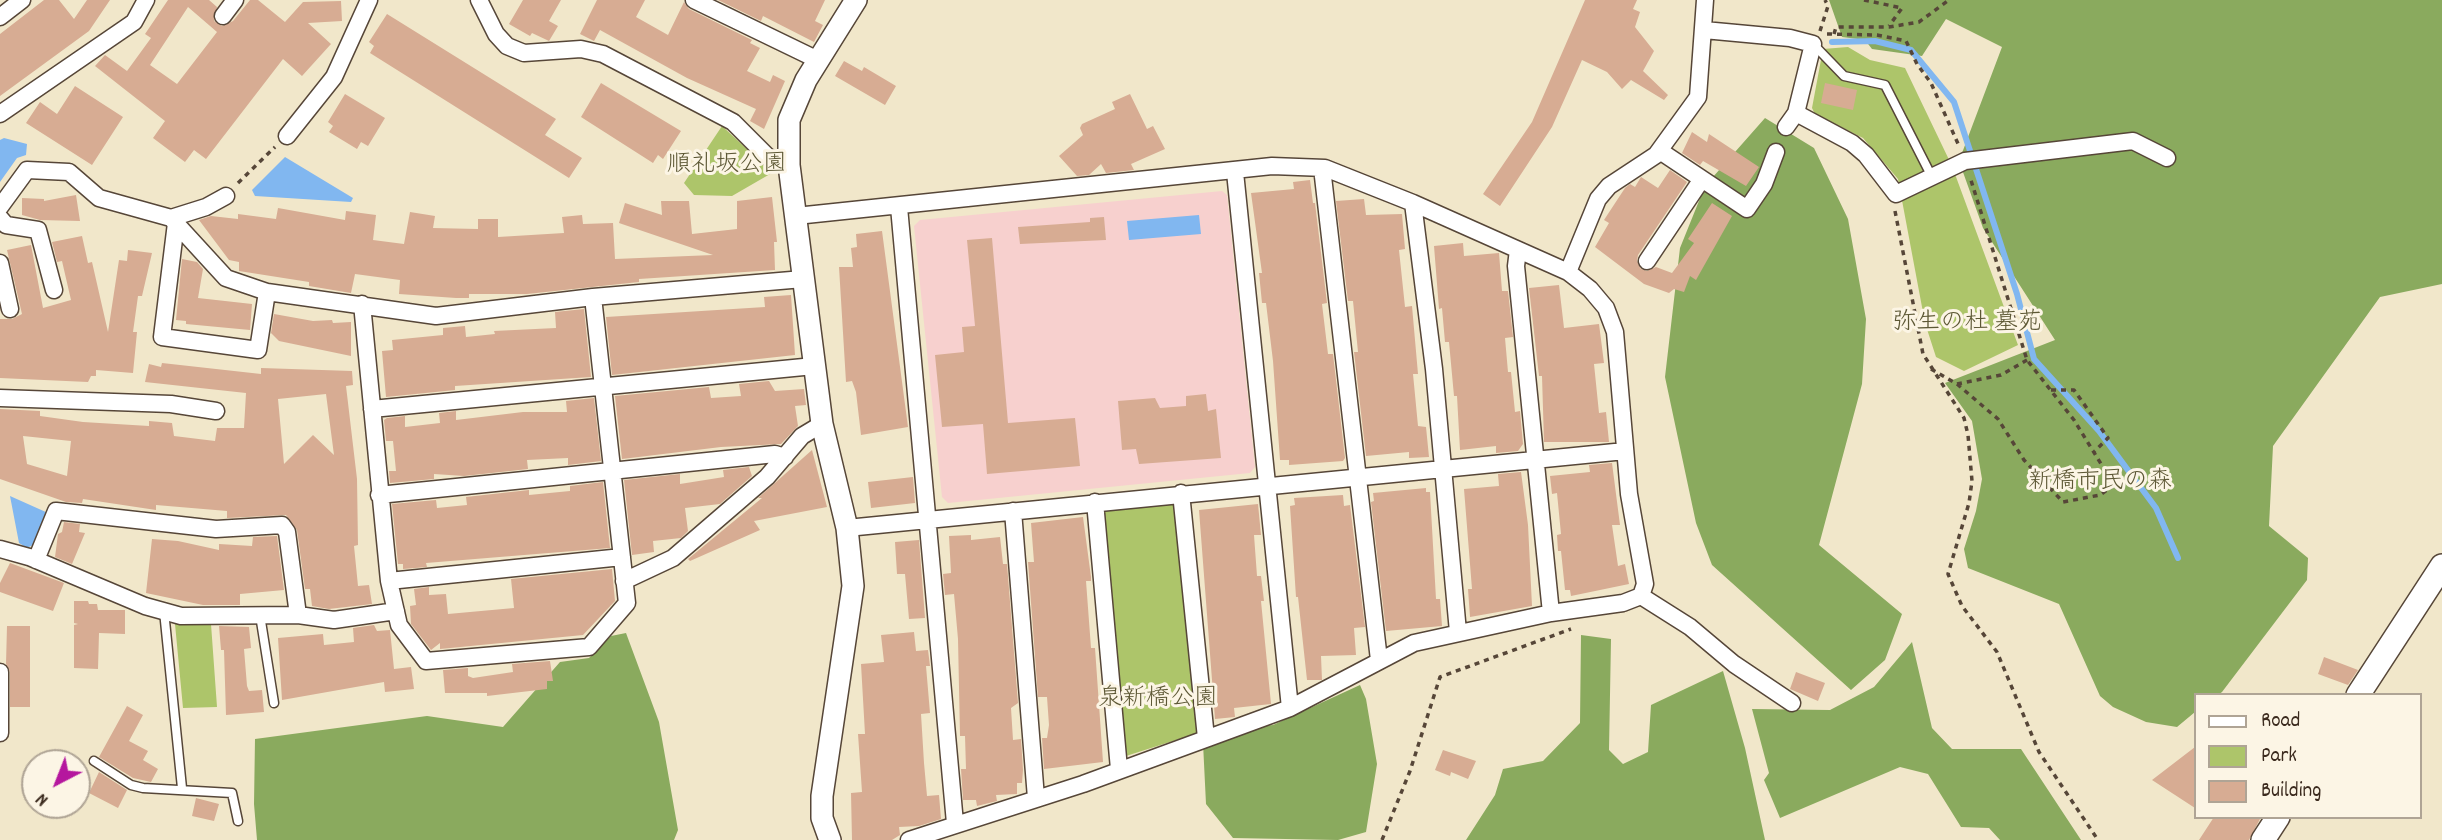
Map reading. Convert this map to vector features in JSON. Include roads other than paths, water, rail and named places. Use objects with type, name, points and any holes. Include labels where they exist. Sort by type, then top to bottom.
[{"type":"main road","points":[[2359,693],[2442,566]]},
{"type":"main road","points":[[2263,840],[2277,819]]},
{"type":"street","points":[[0,17],[22,0]]},
{"type":"street","points":[[0,114],[134,22],[146,0]]},
{"type":"street","points":[[223,16],[235,0]]},
{"type":"street","points":[[287,136],[334,76],[369,0]]},
{"type":"street","points":[[479,0],[488,19],[507,46],[524,53],[581,49],[603,54],[733,122],[768,157],[789,165]]},
{"type":"street","points":[[488,19],[497,0]]},
{"type":"street","points":[[694,0],[818,60]]},
{"type":"street","points":[[830,840],[822,818],[822,796],[853,586],[847,528],[822,424],[789,165],[792,111],[818,60],[856,0]]},
{"type":"street","points":[[1568,272],[1598,199],[1609,186],[1660,151],[1698,97],[1704,0]]},
{"type":"street","points":[[1704,30],[1790,37],[1813,44],[1796,113],[1786,127]]},
{"type":"street","points":[[1796,113],[1852,143],[1866,155],[1896,194],[1965,161],[2133,141],[2167,158]]},
{"type":"street","points":[[1660,151],[1747,209],[1764,184],[1776,152]]},
{"type":"street","points":[[796,216],[1235,172],[1272,166],[1322,168],[1413,202],[1568,272],[1590,289],[1606,308],[1615,332],[1629,494],[1645,584],[1641,596]]},
{"type":"street","points":[[1322,168],[1379,660]]},
{"type":"street","points":[[0,206],[27,170],[69,172],[99,198],[174,221],[226,278],[267,292],[436,316],[593,297],[803,279]]},
{"type":"street","points":[[1235,172],[1290,708]]},
{"type":"street","points":[[1647,261],[1702,179]]},
{"type":"street","points":[[174,221],[226,196]]},
{"type":"street","points":[[1413,202],[1443,468],[1458,632]]},
{"type":"street","points":[[898,207],[954,823]]},
{"type":"street","points":[[0,218],[6,225],[38,230],[54,290]]},
{"type":"street","points":[[174,221],[162,337],[258,350],[267,292]]},
{"type":"street","points":[[1518,250],[1516,266],[1551,613]]},
{"type":"street","points":[[0,263],[10,309]]},
{"type":"street","points":[[362,304],[389,580],[399,625],[426,661],[589,647],[628,603],[593,297]]},
{"type":"street","points":[[372,409],[814,366]]},
{"type":"street","points":[[0,398],[171,404],[216,411]]},
{"type":"street","points":[[624,580],[673,558],[766,477],[802,436],[822,424]]},
{"type":"street","points":[[847,528],[1267,484],[1625,451]]},
{"type":"street","points":[[379,495],[775,454],[785,457]]},
{"type":"street","points":[[1181,493],[1206,738]]},
{"type":"street","points":[[1095,502],[1119,769]]},
{"type":"street","points":[[36,560],[56,511],[216,528],[282,525],[287,532],[298,615]]},
{"type":"street","points":[[1013,511],[1036,798]]},
{"type":"street","points":[[0,548],[181,616],[298,615],[334,620],[396,611]]},
{"type":"street","points":[[389,580],[622,558]]},
{"type":"street","points":[[909,840],[1290,708],[1320,695],[1414,643],[1551,613],[1623,603],[1641,596]]},
{"type":"street","points":[[1641,596],[1690,627],[1734,664],[1792,703]]},
{"type":"street","points":[[0,672],[0,733]]},
{"type":"lane","points":[[1813,44],[1844,76],[1885,85],[1932,177]]},
{"type":"lane","points":[[164,611],[182,788]]},
{"type":"lane","points":[[260,615],[274,703]]},
{"type":"lane","points":[[94,761],[131,785],[232,793],[238,821]]},
{"type":"water","points":[[4,138],[27,144],[26,155],[17,158],[0,182],[0,140]]},
{"type":"water","points":[[285,157],[353,198],[351,202],[255,196],[252,190]]},
{"type":"water","points":[[1199,215],[1201,234],[1129,240],[1127,221]]},
{"type":"water","points":[[10,496],[48,513],[35,544],[27,548],[19,543]]},
{"type":"waterway","points":[[1832,42],[1875,41],[1911,50],[1954,102],[2017,294],[2034,359],[2099,431],[2156,508],[2178,558]]},
{"type":"park label","name":"順礼坂公園","points":[[727,167]]},
{"type":"park label","name":"弥生の杜 墓苑","points":[[1967,325]]},
{"type":"park label","name":"新橋市民の森","points":[[2100,484]]},
{"type":"park label","name":"泉新橋公園","points":[[1158,701]]}]
